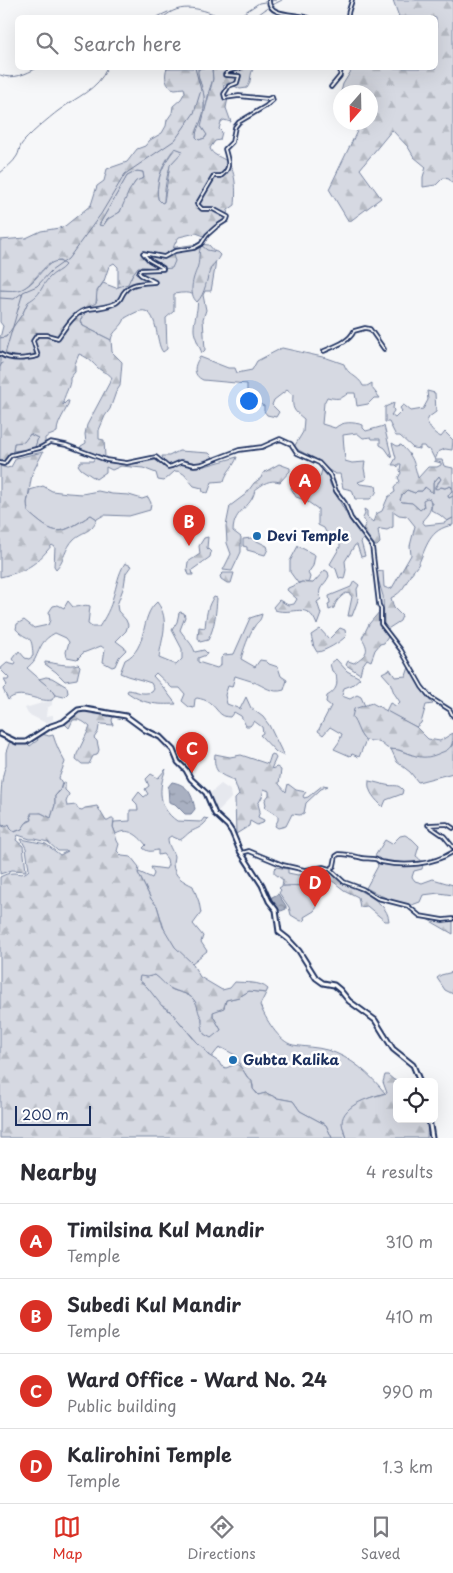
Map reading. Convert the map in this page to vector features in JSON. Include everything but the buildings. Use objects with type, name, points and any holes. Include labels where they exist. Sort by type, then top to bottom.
[{"type":"street","points":[[269,0],[268,2],[272,10],[289,15],[303,15]]},
{"type":"street","points":[[349,15],[352,0]]},
{"type":"street","points":[[0,354],[16,358],[38,356],[33,341],[37,335],[58,338],[71,321],[81,312],[117,303],[131,286],[155,282],[139,273],[140,270],[163,268],[149,260],[143,253],[164,257],[175,251],[194,248],[201,244],[216,227],[227,220],[228,217],[213,209],[202,209],[197,204],[214,176],[221,176],[230,165],[225,149],[232,142],[235,127],[273,100],[272,97],[268,99],[239,96],[225,98],[224,94],[227,88],[237,83],[239,76],[226,75],[233,70]]},
{"type":"street","points":[[331,87],[340,76],[341,70]]},
{"type":"street","points":[[324,351],[346,341],[353,335],[354,331],[364,328],[370,329],[384,349]]},
{"type":"street","points":[[0,464],[4,464],[11,455],[40,448],[50,442],[66,445],[106,460],[127,463],[156,457],[168,466],[172,466],[181,462],[194,465],[202,464],[239,450],[262,447],[280,439],[286,441],[291,444],[297,453],[319,463],[332,478],[336,491],[345,504],[351,518],[372,546],[381,609],[381,624],[401,650],[431,698],[450,710],[453,716]]},
{"type":"street","points":[[0,734],[17,742],[26,742],[51,726],[63,722],[78,710],[90,709],[126,716],[145,730],[160,736],[173,750],[178,762],[191,779],[206,793],[215,814],[228,826],[242,853],[262,884],[269,901],[276,910],[279,932],[299,951],[316,978],[338,988],[354,1006],[370,1015],[378,1024],[392,1049],[413,1065],[418,1078]]},
{"type":"street","points":[[453,828],[447,824],[428,825],[444,836],[453,847]]},
{"type":"street","points":[[242,853],[249,851],[282,865],[305,870],[324,867],[330,869],[344,882],[363,889],[377,898],[408,906],[420,916],[443,920],[453,919]]},
{"type":"street","points":[[330,869],[334,866],[336,856],[339,854],[352,854],[360,858],[374,859],[381,862],[414,864],[426,863],[445,857],[453,852]]},
{"type":"street","points":[[430,1123],[432,1138]]},
{"type":"shaded area","points":[[52,700],[52,705],[47,708],[46,716],[53,715],[53,720],[46,723],[28,714],[25,708]]},
{"type":"shaded area","points":[[221,784],[230,790],[231,798],[217,812],[208,795]]},
{"type":"green space","points":[[393,0],[453,0],[453,184],[449,179],[443,178],[436,185],[423,187],[426,167],[414,157],[408,147],[392,130],[360,169],[381,198],[349,222],[329,189],[358,130],[378,130],[378,85],[343,84],[352,70],[438,70],[438,15],[398,15]]},
{"type":"green space","points":[[166,70],[198,70],[204,97],[203,114],[196,134],[199,140],[207,135],[201,126],[213,79],[212,70],[253,70],[247,88],[240,89],[229,83],[223,86],[228,98],[226,108],[231,122],[224,120],[221,122],[219,129],[222,132],[220,140],[215,141],[210,148],[214,154],[225,160],[232,169],[235,181],[235,205],[228,210],[226,218],[215,225],[207,237],[196,233],[179,237],[173,249],[175,261],[172,268],[138,267],[128,284],[118,287],[118,267],[114,263],[109,266],[104,281],[97,291],[96,303],[88,307],[81,321],[83,326],[111,340],[112,352],[122,362],[120,386],[99,430],[99,439],[104,440],[105,457],[80,449],[86,443],[87,425],[112,378],[79,354],[75,364],[75,372],[70,378],[63,405],[69,401],[57,432],[45,438],[45,443],[35,447],[38,438],[30,434],[24,442],[14,443],[13,451],[5,461],[0,461],[0,338],[6,337],[23,313],[28,302],[39,293],[51,276],[65,265],[60,261],[49,264],[29,285],[22,289],[0,290],[0,240],[26,238],[41,231],[65,226],[91,205],[97,186],[104,181],[107,169],[127,162],[137,149],[145,146],[150,140],[162,133],[172,113],[173,106],[181,99],[185,92],[184,88],[175,89],[169,86]],"holes":[[[175,148],[183,151],[170,165],[164,202],[162,203],[158,199],[157,192],[159,178],[164,165]],[[137,171],[143,172],[144,178],[136,181],[129,191],[120,212],[108,219],[103,226],[99,225],[127,176]]]},
{"type":"green space","points":[[212,70],[213,79],[202,128],[207,134],[205,138],[199,140],[196,134],[203,114],[204,101],[197,71]]},
{"type":"green space","points":[[176,148],[183,151],[170,166],[164,202],[162,203],[158,199],[157,192],[159,178],[164,165]]},
{"type":"green space","points":[[137,171],[143,172],[144,178],[135,182],[120,212],[106,221],[103,226],[99,225],[127,176]]},
{"type":"green space","points":[[198,244],[209,245],[216,253],[211,291],[205,291],[203,295],[206,310],[203,319],[205,350],[202,353],[194,332],[198,303],[193,294],[174,294],[174,311],[166,318],[167,349],[163,352],[160,348],[154,320],[146,311],[140,311],[125,318],[113,334],[111,340],[83,326],[81,321],[88,307],[97,301],[96,293],[103,283],[116,288],[130,278],[136,261],[162,249]]},
{"type":"green space","points":[[201,245],[207,250],[217,252],[220,255],[211,268],[204,290],[197,302],[194,299],[192,286],[198,266]]},
{"type":"green space","points":[[55,261],[62,262],[65,265],[50,277],[36,298],[28,302],[22,315],[6,337],[0,338],[3,326],[0,322],[0,290],[16,290],[26,287],[46,267]]},
{"type":"green space","points":[[282,348],[327,358],[344,364],[348,371],[363,386],[372,383],[372,388],[380,398],[374,398],[368,404],[357,406],[355,393],[348,393],[338,398],[327,397],[324,403],[322,424],[335,428],[345,423],[356,423],[363,425],[366,431],[384,426],[392,458],[385,448],[380,445],[380,439],[363,438],[357,433],[343,435],[345,461],[352,463],[365,462],[366,479],[358,482],[360,484],[376,486],[376,493],[370,499],[355,499],[352,490],[343,488],[340,474],[335,474],[316,459],[294,447],[303,432],[304,419],[294,409],[293,395],[287,390],[274,400],[272,405],[279,412],[276,417],[267,415],[264,411],[264,406],[244,398],[247,384],[203,380],[199,378],[195,370],[196,363],[200,357],[228,368],[235,368],[237,373],[252,370],[257,361]]},
{"type":"green space","points":[[427,391],[435,393],[436,412],[427,421],[429,426],[441,437],[445,432],[453,440],[452,450],[445,449],[438,452],[435,460],[430,450],[424,446],[420,446],[420,449],[413,448],[400,436],[396,436],[389,422],[385,422],[385,407],[394,403],[394,411],[391,415],[395,418],[402,411],[400,408],[403,405],[411,411],[423,409],[428,400]]},
{"type":"green space","points":[[30,434],[38,438],[35,448],[13,451],[14,443],[25,440]]},
{"type":"green space","points":[[392,443],[397,446],[401,445],[409,454],[413,460],[418,478],[428,467],[441,465],[441,463],[435,460],[442,460],[444,466],[453,468],[453,496],[449,498],[448,496],[452,491],[450,486],[435,488],[441,479],[439,476],[433,483],[433,493],[425,487],[422,491],[415,493],[407,490],[400,500],[412,503],[420,510],[424,507],[423,500],[430,499],[430,509],[422,521],[425,525],[444,523],[453,518],[453,525],[445,527],[434,534],[418,565],[403,588],[391,598],[394,608],[402,616],[400,621],[386,630],[383,596],[376,572],[383,571],[384,587],[392,588],[411,555],[410,546],[415,526],[407,516],[399,515],[393,511],[393,527],[387,530],[378,530],[380,543],[377,546],[374,546],[362,530],[366,524],[363,518],[365,514],[364,509],[367,511],[367,517],[373,522],[376,514],[382,511],[388,497],[395,492],[394,488],[400,481],[398,478],[401,473],[401,464],[398,464],[398,467],[392,465],[396,458]]},
{"type":"green space","points":[[179,451],[209,453],[213,457],[204,462],[196,463],[183,460],[168,465],[164,462],[162,456],[169,456]]},
{"type":"green space","points":[[43,452],[32,474],[27,503],[28,512],[46,526],[59,531],[72,527],[91,515],[97,519],[89,530],[74,539],[56,569],[54,566],[55,547],[52,545],[29,567],[0,577],[0,466],[11,467],[16,458]]},
{"type":"green space","points":[[95,457],[118,464],[155,460],[166,467],[172,468],[185,463],[196,467],[205,466],[237,457],[224,481],[212,482],[208,493],[203,492],[202,488],[194,486],[184,474],[178,471],[175,471],[164,481],[158,480],[156,473],[143,468],[121,466],[112,470],[106,467],[106,472],[96,479],[78,465],[81,461],[93,461]]},
{"type":"green space","points":[[279,464],[290,468],[290,471],[280,482],[269,482],[255,490],[250,502],[239,513],[234,523],[233,531],[241,537],[241,552],[232,571],[223,570],[231,554],[227,543],[226,526],[230,506],[246,494],[254,483],[261,478],[263,473]]},
{"type":"green space","points":[[322,470],[329,478],[330,484],[351,522],[364,538],[361,542],[365,556],[361,557],[357,545],[355,545],[345,561],[344,579],[339,578],[336,569],[330,564],[340,547],[340,542],[335,537],[329,538],[324,528],[318,525],[318,509],[305,500],[296,497],[291,488],[293,484],[298,484],[315,491],[317,489],[315,480],[320,477]]},
{"type":"green space","points":[[439,476],[441,479],[435,486],[435,489],[450,486],[453,489],[448,496],[449,498],[453,496],[453,518],[447,521],[431,510],[432,503],[423,503],[424,507],[420,510],[412,503],[400,500],[407,490],[415,493],[422,491],[426,487],[433,493],[433,483]]},
{"type":"green space","points":[[43,486],[52,491],[68,493],[82,494],[98,491],[129,495],[142,499],[148,497],[151,503],[150,510],[129,516],[104,515],[97,519],[91,515],[65,530],[52,530],[28,512],[27,503],[30,490]]},
{"type":"green space","points":[[208,537],[207,548],[211,552],[210,557],[192,570],[193,575],[189,575],[187,569],[188,562],[200,554],[199,546],[204,538]]},
{"type":"green space","points":[[251,538],[267,546],[268,549],[265,555],[247,550],[247,547],[243,546],[243,539]]},
{"type":"green space","points":[[298,546],[315,555],[313,566],[308,573],[310,577],[308,584],[298,583],[290,572],[290,561]]},
{"type":"green space","points":[[125,563],[131,566],[126,573],[124,586],[117,605],[118,611],[128,625],[126,631],[116,641],[126,650],[119,657],[115,666],[112,667],[103,662],[105,649],[101,646],[83,653],[77,659],[67,657],[66,652],[69,642],[66,638],[55,633],[45,641],[27,668],[51,689],[55,695],[52,700],[41,700],[18,695],[8,700],[3,689],[7,685],[4,680],[9,678],[0,669],[7,663],[15,665],[16,663],[13,659],[19,651],[25,658],[29,659],[33,656],[32,643],[29,638],[16,629],[17,624],[24,620],[34,628],[48,625],[50,620],[49,612],[53,606],[58,605],[64,608],[68,601],[73,607],[90,606],[88,624],[92,627],[99,627],[109,609],[119,575]]},
{"type":"green space","points":[[325,570],[329,576],[320,589],[321,599],[317,602],[321,614],[317,625],[313,617],[305,611],[275,610],[273,607],[279,600],[288,605],[294,604],[297,599],[287,590],[288,588],[302,582],[313,583]]},
{"type":"green space","points":[[223,573],[234,573],[231,583],[221,579],[220,576]]},
{"type":"green space","points":[[354,581],[359,585],[357,589],[358,600],[352,616],[348,616],[352,597],[350,594],[346,593],[340,598],[334,608],[329,610],[329,596],[351,587]]},
{"type":"green space","points":[[214,597],[217,598],[212,630],[208,640],[200,642],[198,638],[199,627],[205,628],[208,608]]},
{"type":"green space","points":[[157,602],[164,616],[164,630],[159,658],[176,665],[182,659],[182,649],[172,630],[180,612],[184,613],[185,617],[180,630],[195,652],[204,650],[207,653],[198,658],[198,662],[217,668],[221,665],[221,658],[224,655],[234,654],[250,618],[262,614],[250,634],[241,659],[255,667],[260,660],[278,667],[281,676],[287,680],[284,690],[272,690],[235,676],[232,687],[228,686],[225,695],[227,704],[240,709],[246,697],[251,708],[263,717],[269,725],[284,756],[276,752],[260,735],[263,733],[262,727],[254,721],[250,726],[246,726],[241,716],[234,712],[230,717],[223,716],[210,703],[199,698],[195,699],[194,708],[189,707],[182,701],[185,694],[180,688],[172,688],[156,673],[153,676],[176,704],[150,703],[127,692],[128,690],[148,693],[154,689],[151,683],[120,673],[125,660],[133,655],[138,648],[151,608]]},
{"type":"green space","points":[[380,611],[379,624],[388,637],[375,650],[371,661],[367,659],[362,666],[360,674],[346,665],[348,661],[354,663],[366,652],[366,646],[362,638],[369,624]]},
{"type":"green space","points":[[340,628],[345,630],[346,636],[333,646],[317,652],[311,635],[320,629],[329,639]]},
{"type":"green space","points":[[336,659],[347,671],[360,678],[352,685],[344,688],[342,696],[350,699],[357,695],[361,697],[365,706],[362,706],[358,724],[362,737],[366,740],[359,757],[352,754],[350,756],[334,749],[342,734],[330,727],[323,735],[318,731],[331,706],[326,702],[327,696],[333,692],[337,684],[336,674],[332,671],[330,664]]},
{"type":"green space","points":[[45,662],[66,665],[78,664],[80,666],[77,679],[65,681]]},
{"type":"green space","points":[[409,667],[426,696],[433,704],[426,705],[421,723],[416,727],[386,711],[390,703],[396,706],[400,702],[390,682],[382,673],[390,669],[395,677],[406,676]]},
{"type":"green space","points":[[52,678],[67,687],[68,693],[64,697],[55,695],[39,679]]},
{"type":"green space","points":[[372,703],[416,727],[428,739],[440,741],[453,733],[451,746],[444,751],[424,757],[388,749],[379,742],[364,739],[352,717],[354,709]]},
{"type":"green space","points":[[88,710],[114,715],[113,725],[101,724],[99,726],[94,738],[97,741],[99,750],[97,755],[93,756],[89,764],[82,764],[76,759],[77,754],[90,727],[78,720],[73,720],[69,728],[64,723],[79,711]]},
{"type":"green space","points":[[42,734],[53,735],[65,762],[59,778],[62,783],[60,790],[55,796],[55,805],[51,818],[41,813],[30,815],[32,820],[28,821],[22,829],[14,832],[7,825],[2,826],[1,820],[6,752],[10,741],[27,743],[30,746],[38,740],[36,737]]},
{"type":"green space","points":[[453,741],[453,773],[418,782],[410,772],[397,762],[391,749],[412,755],[452,746]]},
{"type":"green space","points":[[215,754],[230,757],[241,755],[268,764],[273,754],[276,758],[271,769],[277,767],[281,770],[279,784],[286,792],[288,784],[296,790],[306,792],[303,796],[304,798],[323,785],[328,786],[321,789],[306,803],[304,813],[300,815],[292,814],[286,826],[278,828],[275,826],[278,816],[264,807],[269,791],[264,789],[258,804],[260,811],[258,817],[264,820],[263,823],[257,825],[250,821],[249,826],[236,834],[235,799],[239,795],[234,780],[221,774],[216,768]]},
{"type":"green space","points":[[166,769],[163,776],[161,797],[166,810],[171,816],[177,821],[201,822],[204,818],[208,819],[202,826],[180,840],[171,836],[168,838],[174,856],[175,872],[193,886],[199,902],[201,913],[193,924],[203,936],[201,942],[207,951],[192,963],[178,952],[165,932],[157,906],[151,899],[138,873],[152,878],[154,874],[151,867],[166,869],[168,865],[167,859],[163,854],[158,855],[158,850],[149,851],[143,848],[146,845],[136,835],[125,831],[116,834],[113,827],[114,822],[130,821],[130,810],[138,810],[137,804],[133,800],[139,792],[144,797],[148,794],[145,789],[149,786],[146,779],[151,774],[158,778]]},
{"type":"green space","points":[[369,781],[399,787],[403,790],[402,794],[386,800],[383,807],[369,789]]},
{"type":"green space","points":[[63,782],[65,783],[65,790],[69,794],[66,802],[67,806],[76,805],[78,809],[82,810],[97,806],[106,821],[114,819],[113,827],[119,844],[117,851],[122,856],[131,857],[139,867],[138,873],[151,899],[157,906],[163,927],[175,947],[192,963],[200,977],[222,990],[230,988],[235,982],[257,984],[268,989],[266,993],[249,991],[239,997],[226,1000],[224,1008],[213,1012],[213,1016],[221,1030],[211,1038],[204,1034],[202,1018],[192,997],[173,990],[155,975],[140,976],[139,980],[162,1006],[172,1013],[197,1043],[204,1048],[208,1055],[219,1062],[221,1066],[226,1068],[236,1064],[252,1081],[253,1089],[258,1095],[266,1093],[277,1098],[293,1101],[300,1111],[326,1125],[332,1138],[0,1138],[0,877],[9,873],[23,874],[29,870],[26,848],[21,839],[46,844],[60,855],[68,851],[58,851],[48,842],[18,835],[16,840],[23,846],[26,871],[12,870],[0,874],[0,820],[2,826],[5,827],[9,824],[11,830],[15,832],[22,829],[26,823],[32,820],[31,813],[41,813],[51,818],[55,805],[55,796],[60,791]]},
{"type":"green space","points":[[405,835],[419,846],[416,856],[422,861],[423,867],[414,871],[412,877],[415,881],[422,883],[433,879],[453,885],[453,895],[439,893],[423,895],[420,902],[409,906],[386,898],[366,888],[378,866],[375,856],[385,840],[392,844],[400,836]]},
{"type":"green space","points":[[276,867],[288,869],[288,873],[313,877],[327,878],[331,873],[338,879],[374,899],[387,912],[389,921],[385,921],[367,906],[360,907],[358,897],[344,890],[331,880],[316,889],[304,886],[282,886],[283,880],[274,873]]},
{"type":"green space","points":[[300,885],[316,889],[311,893],[317,907],[304,917],[305,920],[301,921],[291,915],[289,907],[279,893],[281,890],[279,888],[282,886]]},
{"type":"green space","points":[[427,919],[443,922],[453,920],[453,934]]},
{"type":"green space","points":[[453,972],[453,994],[445,990],[437,978]]},
{"type":"green space","points":[[155,975],[171,989],[189,996],[197,1004],[202,1022],[221,1030],[213,1016],[213,1011],[223,1007],[226,1000],[239,997],[249,991],[266,993],[260,1005],[269,1023],[283,1039],[293,1045],[323,1049],[344,1057],[373,1079],[385,1093],[364,1100],[351,1108],[346,1113],[344,1119],[343,1128],[347,1138],[332,1138],[326,1125],[300,1111],[293,1101],[277,1098],[266,1093],[259,1095],[253,1089],[253,1085],[240,1066],[237,1056],[222,1048],[218,1049],[211,1058],[169,1010],[159,1004],[147,987],[139,980],[139,976],[147,977]]},
{"type":"green space","points":[[385,1075],[393,1079],[393,1123],[428,1123],[427,1138],[347,1138],[342,1125],[343,1116],[360,1102],[387,1093],[383,1082]]},
{"type":"water","points":[[172,782],[178,783],[189,791],[195,809],[191,814],[185,814],[175,804],[169,802],[168,787]]},
{"type":"water","points":[[278,894],[286,906],[286,909],[281,911],[274,906],[270,898]]},
{"type":"waterway","points":[[241,15],[259,3],[276,0]]},
{"type":"waterway","points":[[258,15],[282,0]]},
{"type":"waterway","points":[[167,15],[184,8],[192,8],[216,15]]},
{"type":"waterway","points":[[162,15],[168,12]]},
{"type":"waterway","points":[[0,75],[15,77],[33,70]]},
{"type":"waterway","points":[[0,173],[15,159],[21,145],[28,137],[58,111],[92,88],[106,70]]},
{"type":"waterway","points":[[5,354],[23,292],[37,286],[51,271],[68,259],[101,214],[125,174],[175,140],[194,113],[201,90],[196,70]]},
{"type":"waterway","points":[[0,298],[14,299],[22,293]]},
{"type":"waterway","points":[[0,367],[2,363]]},
{"type":"place","name":"Timilsina Kul Mandir","points":[[305,505]]},
{"type":"place","name":"Devi Temple","points":[[257,536]]},
{"type":"place","name":"Subedi Kul Mandir","points":[[189,546]]},
{"type":"place","name":"Ward Office - Ward No. 24","points":[[192,773]]},
{"type":"place","name":"Kalirohini Temple","points":[[315,907]]},
{"type":"place","name":"Gubta Kalika","points":[[233,1060]]}]
